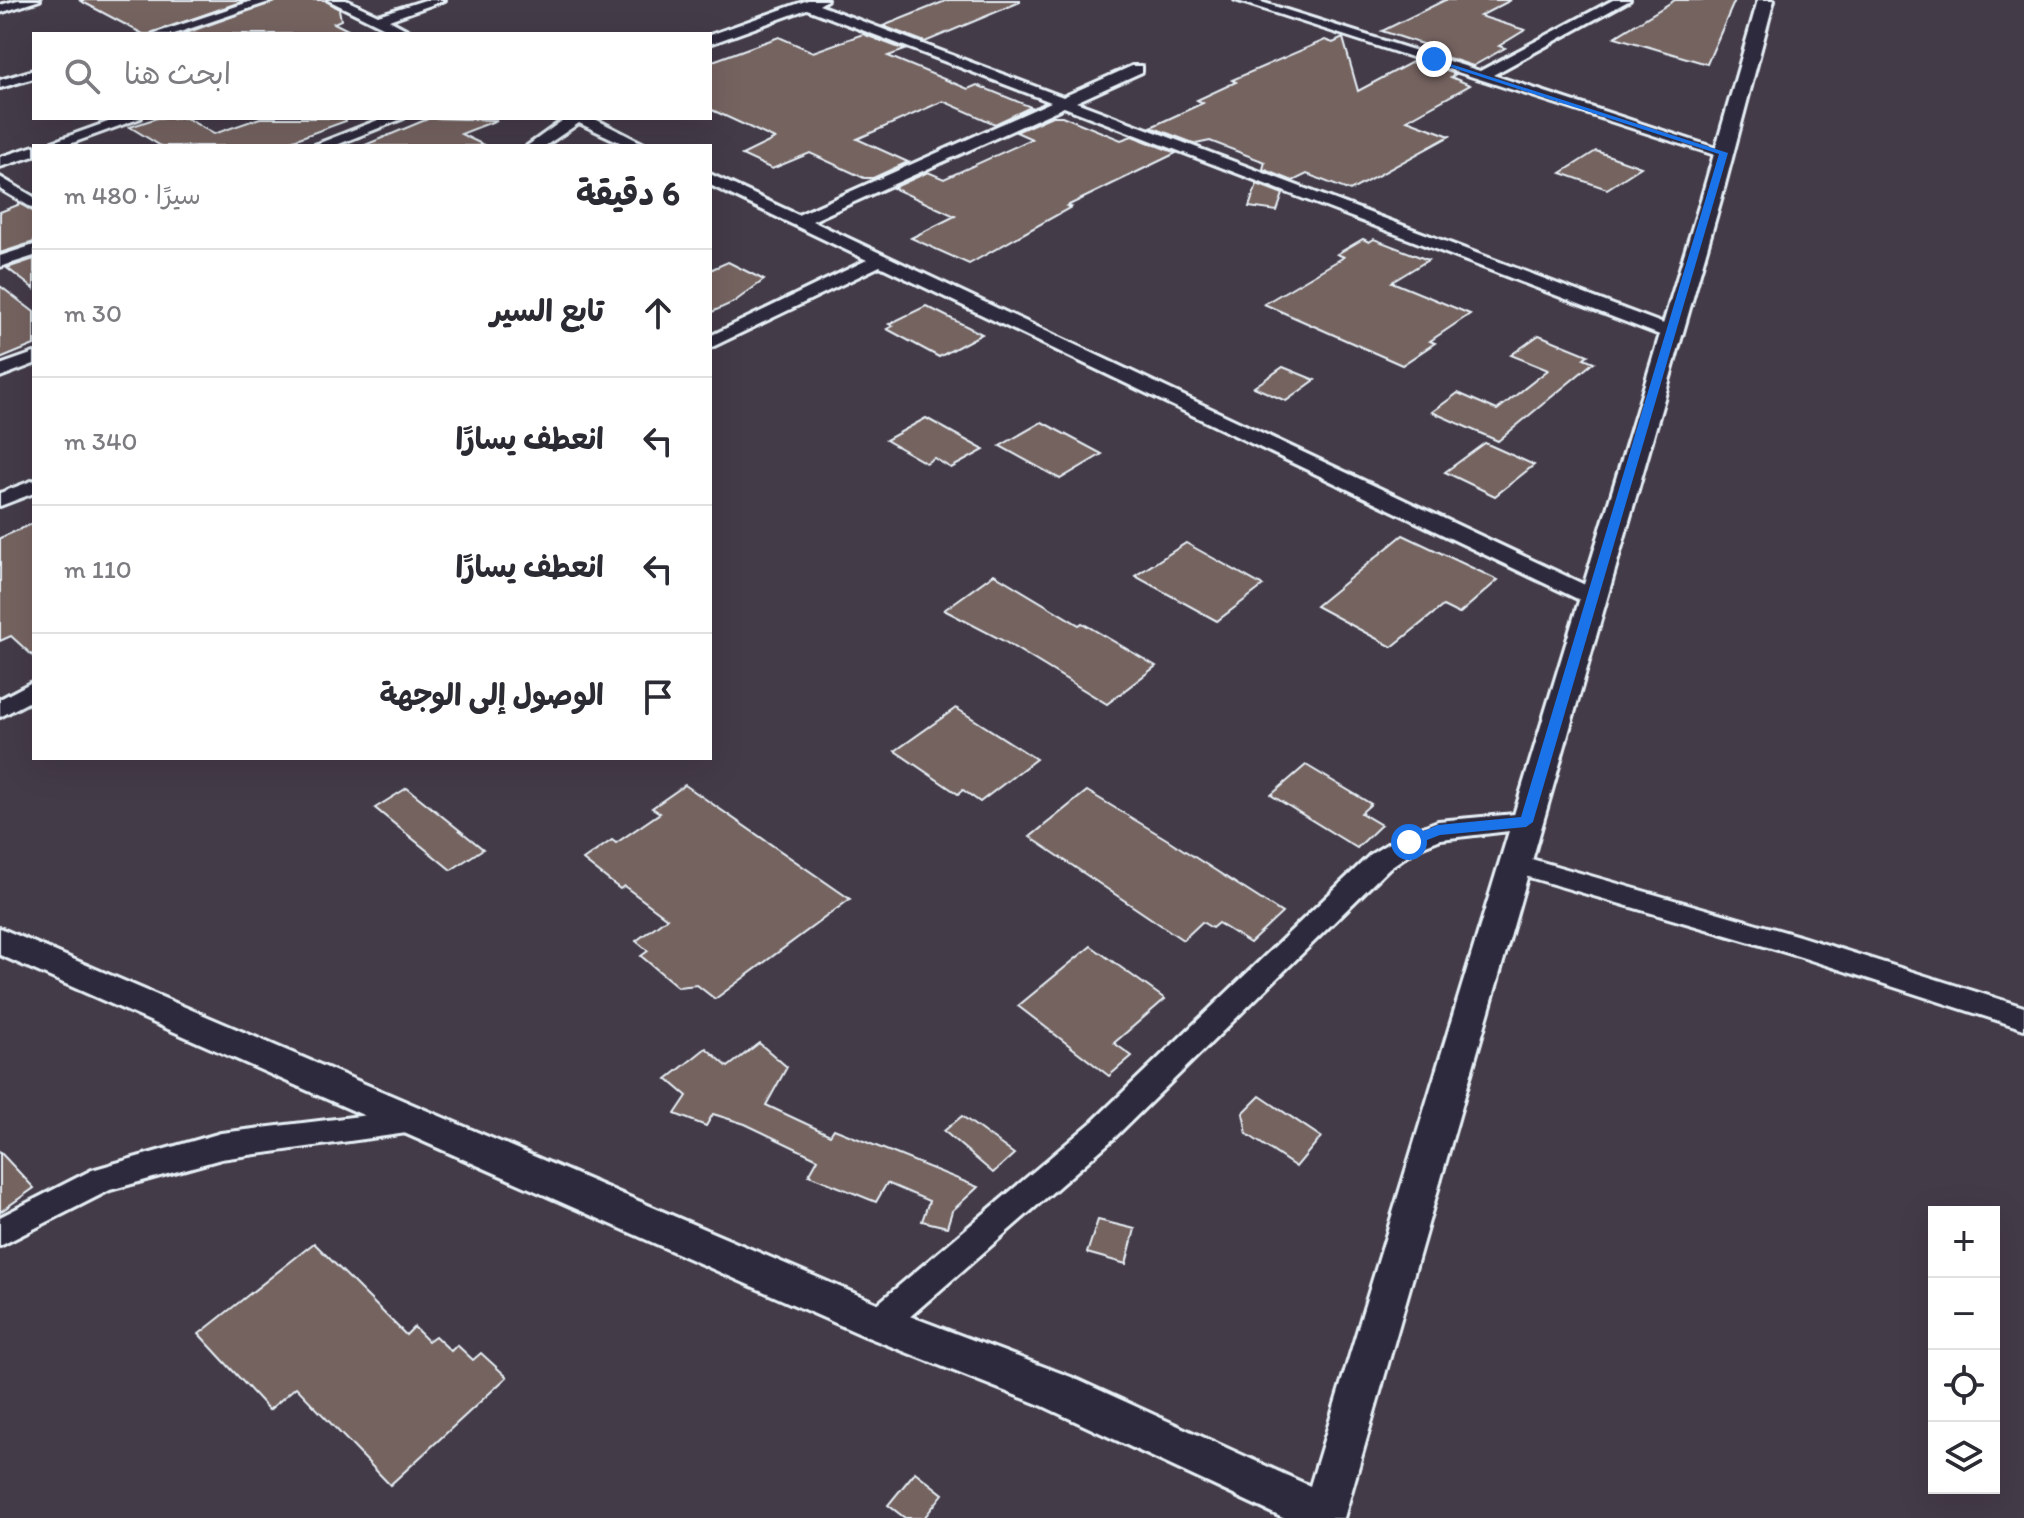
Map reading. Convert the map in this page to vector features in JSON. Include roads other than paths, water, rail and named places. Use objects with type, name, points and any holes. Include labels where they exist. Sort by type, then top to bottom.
[{"type":"street","points":[[0,9],[33,0]]},
{"type":"street","points":[[166,32],[268,0]]},
{"type":"street","points":[[335,0],[378,19],[398,32]]},
{"type":"street","points":[[378,19],[438,0]]},
{"type":"street","points":[[1242,0],[1723,153]]},
{"type":"street","points":[[1483,75],[1623,0]]},
{"type":"street","points":[[0,941],[879,1323],[1056,1391],[1322,1516],[1671,333],[1766,0]]},
{"type":"street","points":[[712,39],[814,2],[1061,102],[1671,333]]},
{"type":"street","points":[[798,221],[1137,69]]},
{"type":"street","points":[[0,84],[32,75]]},
{"type":"street","points":[[55,144],[128,120]]},
{"type":"street","points":[[326,144],[392,120]]},
{"type":"street","points":[[538,144],[576,120]]},
{"type":"street","points":[[583,120],[636,144]]},
{"type":"street","points":[[0,162],[32,152]]},
{"type":"street","points":[[712,180],[1592,597]]},
{"type":"street","points":[[0,182],[32,203]]},
{"type":"street","points":[[712,197],[730,189]]},
{"type":"street","points":[[0,262],[32,251]]},
{"type":"street","points":[[712,342],[880,260]]},
{"type":"street","points":[[0,371],[32,359]]},
{"type":"street","points":[[0,500],[32,487]]},
{"type":"street","points":[[0,709],[32,690]]},
{"type":"street","points":[[879,1323],[1102,1131],[1380,861],[1409,842],[1438,830],[1526,822]]},
{"type":"street","points":[[1514,863],[1799,946],[2024,1018]]},
{"type":"street","points":[[0,1232],[103,1179],[221,1146],[419,1121]]}]
